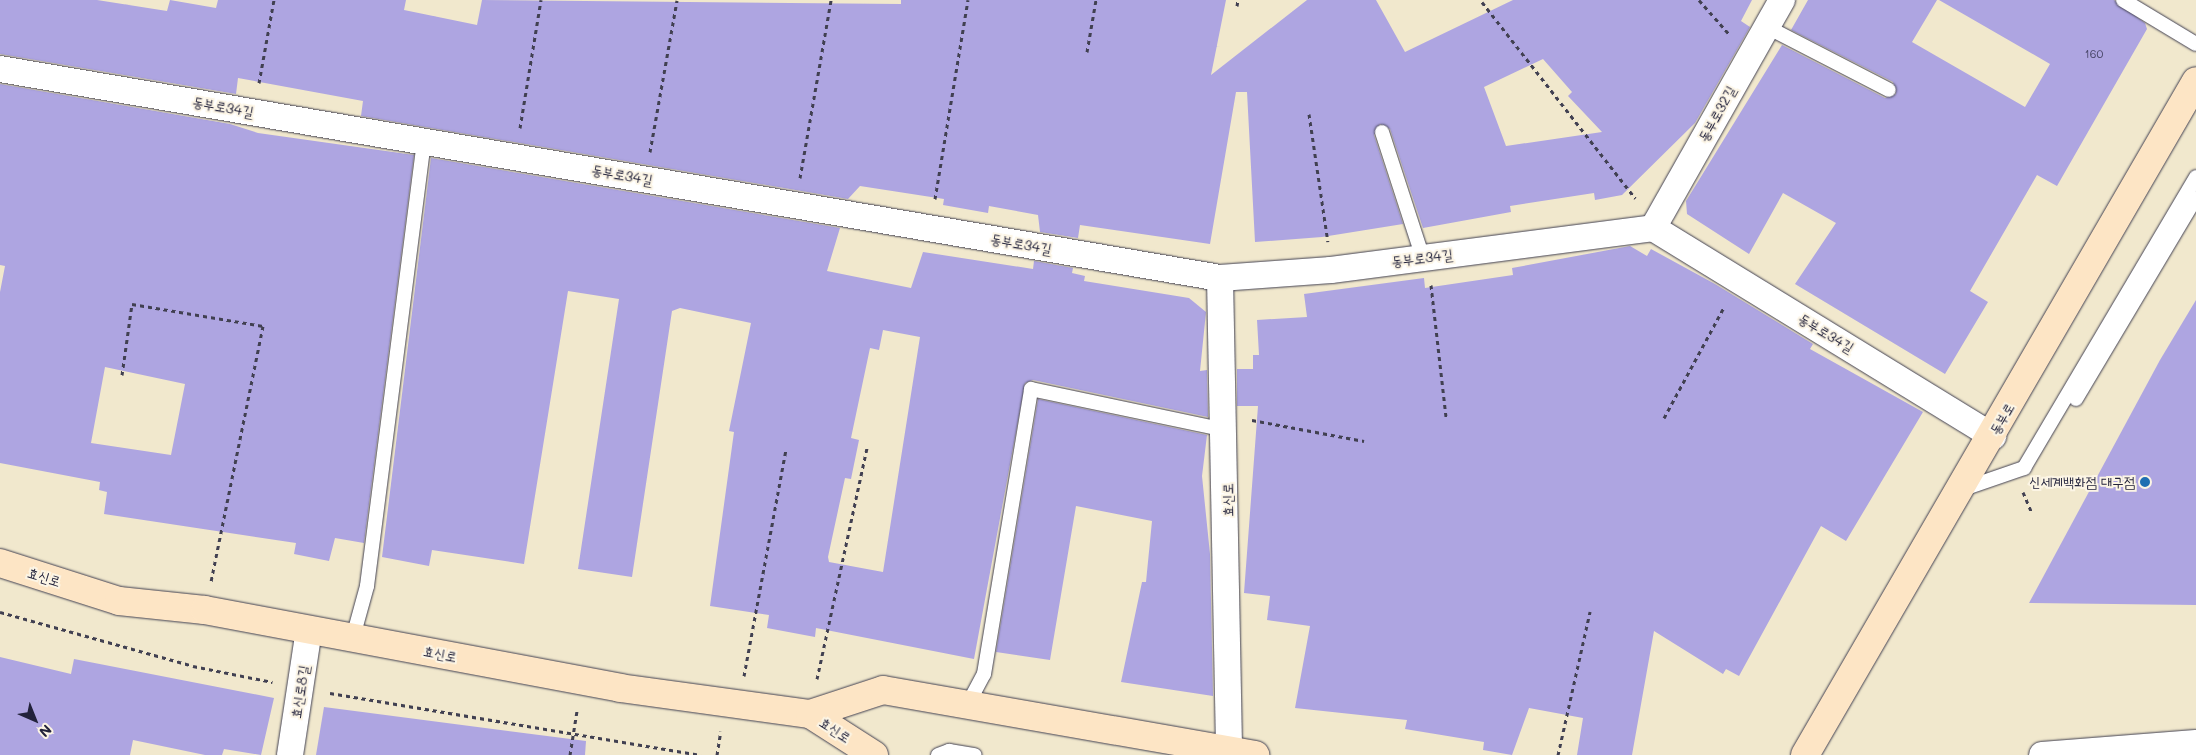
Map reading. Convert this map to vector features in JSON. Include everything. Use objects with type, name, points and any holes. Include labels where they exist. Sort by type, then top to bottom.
[{"type":"main road","name":"동부로","points":[[1805,755],[1993,436],[2196,81]]},
{"type":"main road","name":"효신로","points":[[0,563],[119,601],[205,610],[582,680],[810,714],[874,755]]},
{"type":"main road","points":[[810,714],[883,690],[969,702],[1242,753]]},
{"type":"street","name":"동부로32길","points":[[1653,228],[1782,0]]},
{"type":"street","name":"동부로34길","points":[[0,69],[1220,278],[1332,270],[1653,228],[1993,436]]},
{"type":"street","name":"효신로","points":[[1220,278],[1226,422],[1232,721],[1242,753]]},
{"type":"street","name":"효신로8길","points":[[290,755],[309,630]]},
{"type":"street","points":[[2042,755],[2196,743]]},
{"type":"lane","points":[[2123,0],[2196,44]]},
{"type":"lane","points":[[1767,27],[1889,90]]},
{"type":"lane","points":[[1382,132],[1425,258]]},
{"type":"lane","points":[[353,637],[367,586],[424,142]]},
{"type":"lane","points":[[2024,468],[2196,177]]},
{"type":"lane","points":[[1959,491],[2024,468],[2040,459],[2196,198]]},
{"type":"lane","points":[[969,702],[984,674],[1031,389],[1226,422]]},
{"type":"lane","points":[[2108,750],[2196,731]]},
{"type":"lane","points":[[938,755],[949,751],[975,755]]},
{"type":"path","points":[[253,112],[274,0]]},
{"type":"path","points":[[516,157],[541,0]]},
{"type":"path","points":[[646,180],[677,0]]},
{"type":"path","points":[[795,205],[830,0]]},
{"type":"path","points":[[930,228],[968,0]]},
{"type":"path","points":[[1087,52],[1096,0]]},
{"type":"path","points":[[1237,6],[1238,0]]},
{"type":"path","points":[[1699,0],[1732,37],[1753,50]]},
{"type":"path","points":[[1482,2],[1640,204],[1653,228]]},
{"type":"path","points":[[1310,114],[1332,270]]},
{"type":"path","points":[[1425,258],[1446,417]]},
{"type":"path","points":[[1664,418],[1738,280]]},
{"type":"path","points":[[122,375],[132,304],[262,326],[205,610]]},
{"type":"path","points":[[1226,422],[1364,441]]},
{"type":"path","points":[[810,714],[867,447]]},
{"type":"path","points":[[739,704],[786,450]]},
{"type":"path","points":[[0,612],[193,666],[300,688],[574,732],[701,755]]},
{"type":"path","points":[[1558,755],[1590,612]]},
{"type":"path","points":[[570,755],[582,680]]},
{"type":"building","points":[[0,0],[97,0],[167,11],[170,0],[216,8],[218,0],[406,0],[404,10],[477,25],[482,0],[901,4],[901,0],[1226,0],[1211,75],[1307,0],[1376,0],[1405,52],[1513,0],[1752,0],[1741,21],[1750,27],[1695,123],[1622,195],[1595,200],[1594,193],[1510,206],[1511,212],[1423,228],[1390,129],[1380,124],[1374,135],[1403,224],[1322,237],[1255,242],[1247,92],[1236,92],[1210,244],[1080,225],[1078,238],[1040,232],[1038,215],[989,206],[988,213],[943,205],[944,199],[860,186],[848,199],[361,116],[363,101],[238,78],[236,94],[0,54]],"holes":[[[1543,59],[1572,92],[1568,96],[1602,132],[1506,146],[1484,87]]]},
{"type":"building","points":[[1808,0],[1937,0],[1912,42],[2025,107],[2050,64],[1939,0],[2114,0],[2145,23],[2147,29],[2057,186],[2037,175],[1970,291],[1988,302],[1945,374],[1795,284],[1836,223],[1783,193],[1749,254],[1687,214],[1686,201],[1782,45],[1885,98],[1896,94],[1893,82],[1791,30]]},
{"type":"building","points":[[0,84],[230,124],[258,133],[414,155],[364,543],[335,538],[329,561],[294,554],[296,543],[104,514],[107,492],[99,490],[100,482],[0,463],[0,292],[5,266],[0,265]],"holes":[[[105,367],[185,384],[171,455],[91,443]]]},
{"type":"building","points":[[431,158],[840,228],[827,271],[911,288],[923,252],[1033,269],[1034,261],[1073,268],[1072,273],[1085,276],[1084,281],[1189,298],[1206,312],[1200,371],[1207,370],[1208,417],[1033,380],[1025,383],[974,659],[816,628],[815,637],[767,628],[769,615],[710,606],[734,432],[729,431],[751,323],[680,308],[672,311],[632,577],[578,569],[619,299],[568,291],[524,564],[432,550],[429,566],[382,557]],"holes":[[[883,330],[920,337],[883,572],[829,562],[828,557],[845,478],[851,479],[859,440],[851,438],[870,348],[879,350]]]},
{"type":"building","points":[[1630,246],[1647,256],[1651,249],[1715,284],[1813,344],[1810,349],[1923,412],[1846,541],[1821,526],[1739,676],[1726,669],[1723,674],[1654,631],[1632,755],[1577,755],[1583,718],[1529,708],[1512,755],[1483,750],[1484,742],[1405,729],[1407,720],[1295,708],[1310,626],[1267,620],[1270,596],[1244,593],[1258,406],[1237,406],[1237,369],[1253,369],[1253,355],[1259,355],[1257,320],[1307,317],[1304,294],[1424,278],[1425,288],[1513,275],[1512,268]]},
{"type":"building","name":"신세계백화점 대구점","points":[[2196,300],[2196,605],[2029,603],[2160,360]]},
{"type":"building","points":[[1038,399],[1207,435],[1202,476],[1210,554],[1213,696],[1121,682],[1142,582],[1146,582],[1152,521],[1076,506],[1050,660],[996,652]]},
{"type":"building","points":[[0,657],[71,674],[74,659],[274,698],[261,755],[224,749],[222,755],[205,755],[133,740],[130,755],[0,755]]},
{"type":"building","points":[[324,707],[586,741],[585,755],[316,755]]},
{"type":"place","name":"신세계백화점 대구점","points":[[2145,482]]}]
